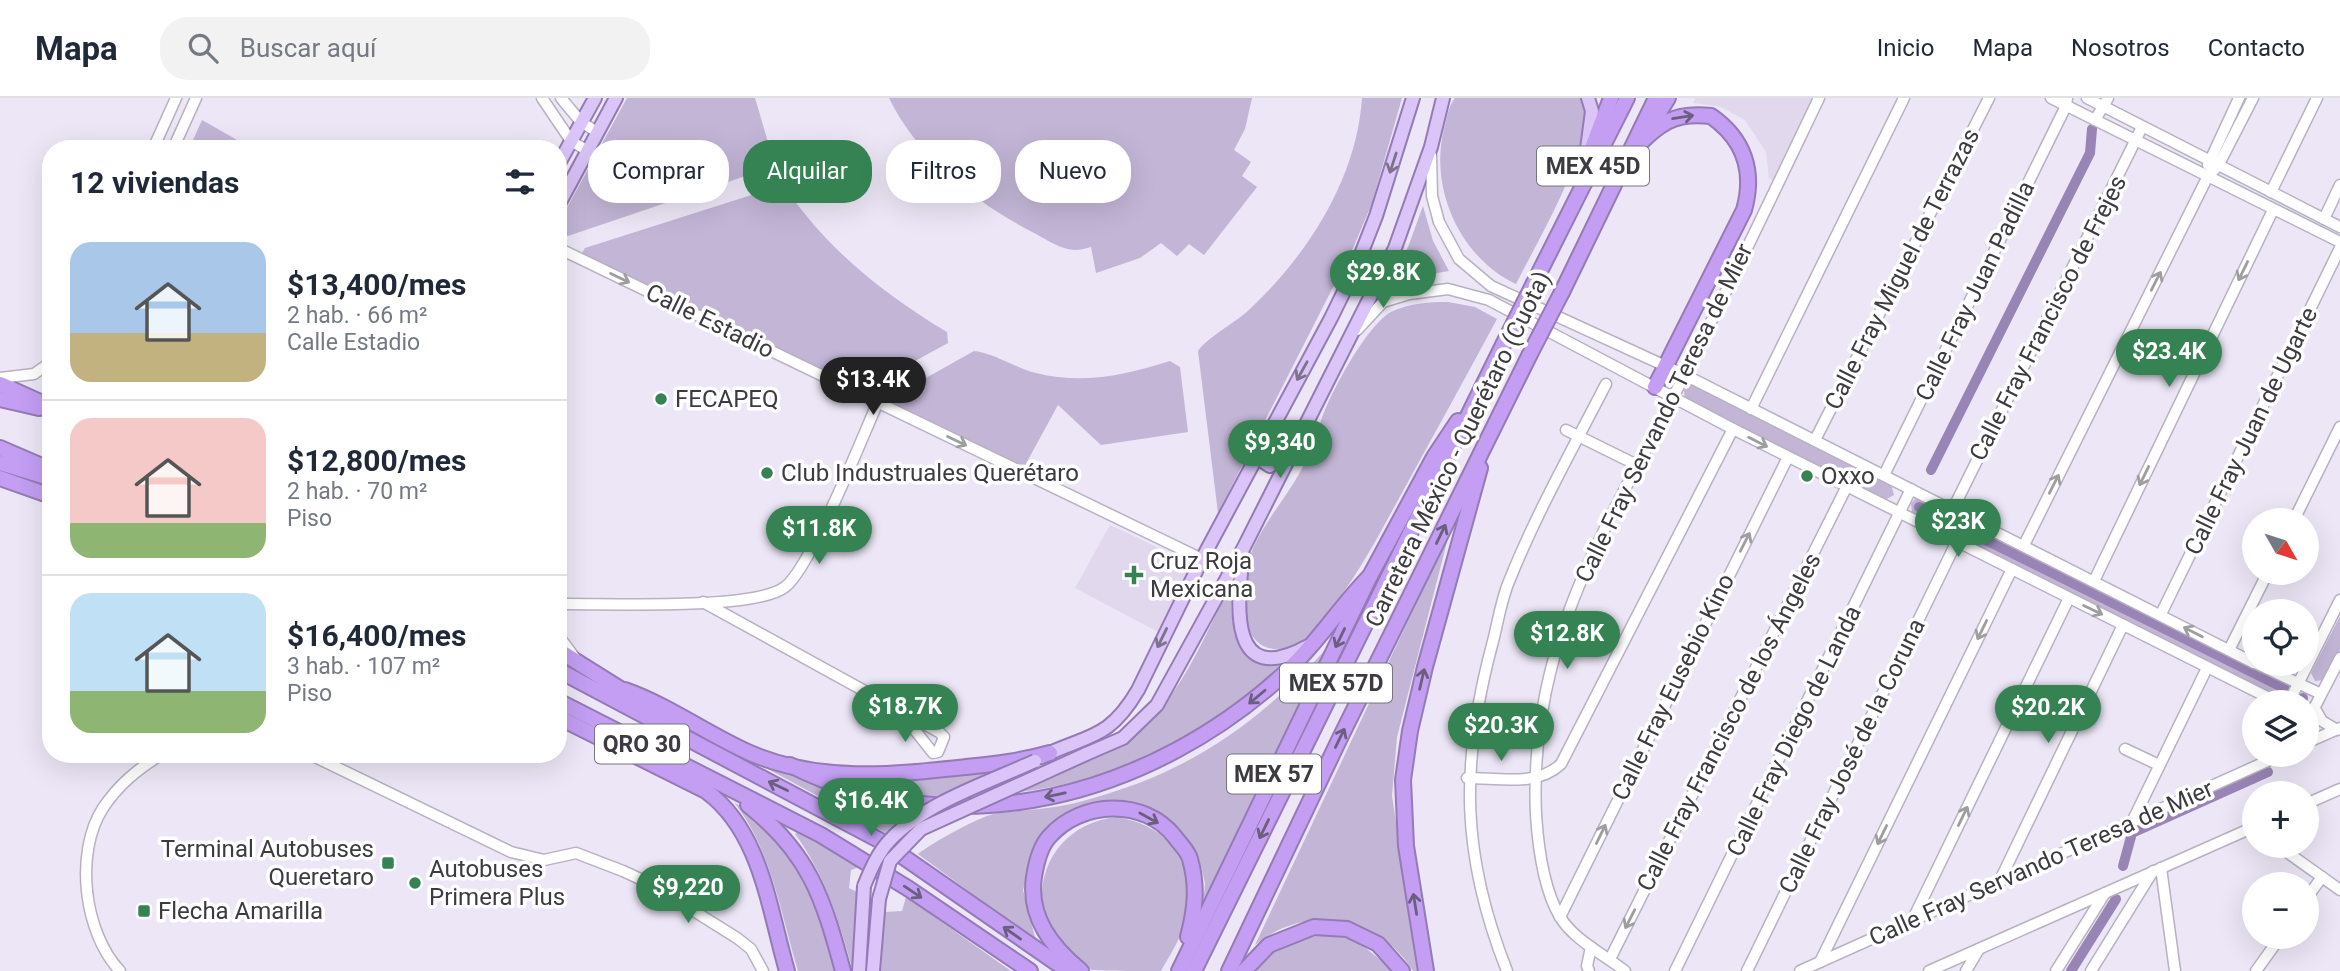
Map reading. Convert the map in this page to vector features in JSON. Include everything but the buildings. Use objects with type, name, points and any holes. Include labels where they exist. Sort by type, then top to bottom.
[{"type":"highway","points":[[1559,234],[1611,98]]},
{"type":"highway","name":"Carretera México - Querétaro (Cuota)","points":[[1194,971],[1627,98]]},
{"type":"highway","name":"Carretera México - Querétaro (Cuota)","points":[[1228,971],[1656,98]]},
{"type":"highway","points":[[1631,149],[1668,98]]},
{"type":"highway","points":[[1631,149],[1679,115],[1711,116],[1736,139],[1749,169],[1750,189],[1744,210],[1654,387]]},
{"type":"highway","points":[[0,384],[42,405]]},
{"type":"highway","name":"Carretera México - Querétaro (Cuota)","points":[[1179,971],[1370,576],[1434,457],[1478,395]]},
{"type":"highway","points":[[0,399],[42,407]]},
{"type":"highway","points":[[1426,971],[1406,846],[1403,780],[1409,731],[1488,439]]},
{"type":"highway","points":[[0,448],[42,466]]},
{"type":"highway","points":[[0,463],[42,475]]},
{"type":"highway","points":[[0,478],[42,493]]},
{"type":"highway","points":[[790,765],[824,782],[890,799],[961,807],[1012,804],[1125,776],[1198,739],[1249,704],[1288,671],[1370,576]]},
{"type":"highway","points":[[567,656],[723,752],[749,773]]},
{"type":"highway","name":"QRO 30","points":[[567,675],[878,840],[1068,971]]},
{"type":"highway","points":[[625,690],[664,705],[747,752],[821,771],[890,776],[997,765],[1050,753]]},
{"type":"highway","name":"QRO 30","points":[[567,706],[858,856],[1030,971]]},
{"type":"highway","points":[[567,722],[706,791],[724,804],[737,820],[750,845],[787,971]]},
{"type":"highway","points":[[725,787],[785,838],[805,864],[816,887],[843,971]]},
{"type":"highway","points":[[1081,971],[1049,940],[1037,914],[1032,888],[1036,862],[1048,837],[1080,815],[1114,807],[1140,812],[1169,829],[1190,856],[1195,908],[1179,971]]},
{"type":"highway","points":[[1244,971],[1269,945],[1314,927],[1347,929],[1378,944],[1402,971]]},
{"type":"main road","points":[[567,148],[595,98]]},
{"type":"main road","points":[[567,189],[615,98]]},
{"type":"main road","points":[[859,971],[864,886],[884,848],[915,817],[1050,753],[1092,738],[1127,708],[1202,559],[1356,267],[1376,216],[1413,98]]},
{"type":"main road","points":[[1583,172],[1591,129],[1592,111],[1588,98]]},
{"type":"main road","points":[[873,971],[878,899],[890,861],[921,830],[1123,738],[1157,705],[1243,549],[1395,248],[1431,147],[1443,99]]},
{"type":"main road","points":[[1270,430],[1261,458],[1270,466],[1318,404]]},
{"type":"main road","points":[[1243,549],[1239,586],[1243,640],[1250,649],[1271,658],[1288,657],[1312,644]]},
{"type":"street","points":[[157,140],[176,98]]},
{"type":"street","points":[[177,140],[196,98]]},
{"type":"street","points":[[542,98],[571,141],[587,151]]},
{"type":"street","points":[[561,98],[581,122],[597,132]]},
{"type":"street","name":"Calle Fray Servando Teresa de Mier","points":[[1625,971],[1591,947],[1560,917],[1538,854],[1535,779],[1539,718],[1562,628],[1582,575],[1685,375],[1819,98]]},
{"type":"street","points":[[1751,408],[1903,98]]},
{"type":"street","name":"Calle Fray Miguel de Terrazas","points":[[1815,440],[1989,98]]},
{"type":"street","points":[[2051,98],[2066,102],[2095,120],[2340,245]]},
{"type":"street","points":[[2087,98],[2106,102],[2142,127],[2340,227]]},
{"type":"street","points":[[2208,176],[2207,160],[2239,98]]},
{"type":"street","points":[[2024,545],[2208,176],[2218,166],[2253,98]]},
{"type":"street","points":[[2271,192],[2317,98]]},
{"type":"street","name":"Calle Fray Juan Padilla","points":[[1884,475],[2066,102]]},
{"type":"street","points":[[2095,120],[2106,102]]},
{"type":"street","name":"Calle Fray Francisco de Frejes","points":[[1953,509],[2142,127]]},
{"type":"street","points":[[1431,147],[1432,196],[1439,222],[1459,259],[1471,272],[1513,297],[1685,375],[2242,656]]},
{"type":"street","points":[[2324,219],[2340,185]]},
{"type":"street","points":[[2094,581],[2273,210]]},
{"type":"street","name":"Calle Fray Juan de Ugarte","points":[[2161,614],[2340,245]]},
{"type":"street","name":"Calle Estadio","points":[[567,252],[1202,559]]},
{"type":"street","points":[[1348,342],[1383,302],[1409,294],[1448,289],[1489,300],[1733,429],[2252,690]]},
{"type":"street","points":[[0,379],[34,374],[42,368]]},
{"type":"street","points":[[1507,971],[1487,921],[1472,845],[1468,778],[1482,680],[1509,580],[1606,384]]},
{"type":"street","points":[[567,604],[703,602],[773,595],[787,586],[809,554],[878,402]]},
{"type":"street","points":[[2300,508],[2340,427]]},
{"type":"street","points":[[1468,778],[1535,779],[1550,774],[1561,764],[1733,429]]},
{"type":"street","points":[[1566,430],[1637,465]]},
{"type":"street","name":"Calle Fray Eusebio Kino","points":[[1560,917],[1788,457]]},
{"type":"street","name":"Calle Fray Francisco de los Ángeles","points":[[1610,959],[1847,486]]},
{"type":"street","name":"Calle Fray Diego de Landa","points":[[1675,971],[1911,489]]},
{"type":"street","name":"Calle Fray José de la Coruna","points":[[1747,971],[1956,541]]},
{"type":"street","points":[[1820,962],[2012,569]]},
{"type":"street","points":[[2229,650],[2262,585]]},
{"type":"street","points":[[1911,921],[2069,598]]},
{"type":"street","points":[[2295,690],[2340,600]]},
{"type":"street","points":[[703,602],[902,714]]},
{"type":"street","points":[[567,605],[575,604]]},
{"type":"street","points":[[2001,878],[2123,625]]},
{"type":"street","points":[[567,648],[577,662]]},
{"type":"street","points":[[2319,698],[2340,658]]},
{"type":"street","points":[[2132,822],[2207,668]]},
{"type":"street","points":[[2282,676],[2321,694]]},
{"type":"street","points":[[2319,716],[2322,721],[2339,729]]},
{"type":"street","points":[[2319,737],[2339,729]]},
{"type":"street","points":[[2125,749],[2159,765]]},
{"type":"street","points":[[120,971],[97,934],[88,894],[89,847],[103,809],[130,775],[148,763]]},
{"type":"street","points":[[328,763],[511,852],[544,860],[576,853],[589,856],[642,880],[737,938],[751,949],[763,971]]},
{"type":"street","name":"Calle Fray Servando Teresa de Mier","points":[[1800,971],[2001,878],[2132,822],[2246,767]]},
{"type":"street","points":[[2319,798],[2340,789]]},
{"type":"street","points":[[1929,971],[2242,833]]},
{"type":"street","points":[[2295,858],[2340,890]]},
{"type":"street","points":[[2157,870],[2174,970]]},
{"type":"street","points":[[2091,971],[2157,870]]},
{"type":"street","points":[[2319,881],[2322,877]]},
{"type":"street","points":[[2056,971],[2105,893]]},
{"type":"street","points":[[1589,971],[1587,967],[1591,947]]},
{"type":"street","points":[[1966,971],[1979,948]]},
{"type":"street","points":[[2256,971],[2272,949]]},
{"type":"shaded area","points":[[627,98],[755,98],[767,140],[743,140],[743,177],[729,182],[729,140],[604,140]]},
{"type":"shaded area","points":[[889,98],[1252,98],[1245,129],[1234,150],[1251,162],[1242,176],[1257,187],[1204,255],[1189,244],[1177,256],[1161,243],[1140,258],[1096,273],[1091,247],[1075,250],[1055,244],[984,203],[1001,203],[1001,140],[916,140]]},
{"type":"shaded area","points":[[1362,98],[1402,98],[1372,203],[1354,246],[1218,513],[1198,351],[1252,307],[1273,286],[1311,238],[1327,212],[1351,156]]},
{"type":"shaded area","points":[[1455,98],[1581,98],[1585,116],[1574,164],[1516,284],[1479,257],[1453,219],[1445,197],[1440,152],[1448,113]]},
{"type":"shaded area","points":[[1695,98],[1816,98],[1775,181],[1769,179],[1766,152],[1745,120],[1721,107],[1693,103]]},
{"type":"shaded area","points":[[202,120],[237,140],[193,140]]},
{"type":"shaded area","points":[[588,169],[588,203],[666,203],[567,236],[567,208]]},
{"type":"shaded area","points":[[743,198],[743,203],[796,203],[839,252],[859,270],[902,303],[947,332],[948,343],[860,391],[582,253],[585,248]]},
{"type":"shaded area","points":[[1423,206],[1433,241],[1449,271],[1418,276],[1388,287],[1408,247]]},
{"type":"shaded area","points":[[1448,302],[1475,307],[1497,319],[1371,549],[1335,604],[1307,637],[1295,645],[1273,649],[1260,644],[1251,634],[1244,606],[1245,575],[1249,560],[1259,537],[1310,451],[1341,376],[1371,330],[1391,312],[1412,305]]},
{"type":"shaded area","points":[[974,351],[1036,373],[1070,378],[1104,377],[1170,361],[1180,367],[1188,432],[1101,445],[1058,405],[1023,469],[883,402]]},
{"type":"shaded area","points":[[1692,382],[1891,484],[1894,495],[1885,500],[1685,400],[1684,390]]},
{"type":"shaded area","points":[[1917,497],[2242,659],[2242,676],[2277,676],[2293,687],[2292,690],[2265,690],[1912,513],[1911,503]]},
{"type":"shaded area","name":"Cruz Roja Mexicana","points":[[1110,525],[1191,563],[1158,632],[1075,588]]},
{"type":"shaded area","points":[[1449,534],[1397,737],[1392,796],[1419,971],[1413,971],[1381,937],[1340,921],[1296,923],[1255,945]]},
{"type":"shaded area","points":[[1232,582],[1234,627],[1245,650],[1254,658],[1285,664],[1206,723],[1166,746],[1126,765],[1083,779],[1039,789],[991,795],[928,795],[839,782],[842,778],[940,776],[1102,755],[1127,740],[1166,702],[1195,657]]},
{"type":"shaded area","points":[[2340,616],[2340,650],[2325,680],[2315,681],[2312,676],[2319,676],[2319,657]]},
{"type":"shaded area","points":[[1328,647],[1203,907],[1205,883],[1200,863],[1183,833],[1169,819],[1149,809],[1127,803],[1105,802],[1035,850],[1023,890],[1036,941],[918,854],[957,830],[990,815],[1051,808],[1083,801],[1121,790],[1188,761],[1247,723]]},
{"type":"shaded area","points":[[735,751],[823,788],[913,810],[886,833]]},
{"type":"shaded area","points":[[734,802],[755,817],[773,835],[802,876],[823,922],[838,971],[798,971],[766,861],[747,820]]},
{"type":"shaded area","points":[[1116,817],[1153,829],[1177,852],[1184,867],[1188,884],[1185,922],[1161,971],[1092,970],[1067,954],[1051,932],[1043,908],[1043,884],[1050,860],[1065,840],[1087,825]]},
{"type":"shaded area","points":[[800,829],[864,865],[851,870],[849,888],[857,892],[853,971],[823,883],[806,849],[795,834]]},
{"type":"shaded area","points":[[906,897],[1011,971],[881,971],[884,912],[902,911]]},
{"type":"shaded area","points":[[1332,935],[1357,941],[1394,971],[1254,971],[1269,954],[1288,943]]},
{"type":"waterway","points":[[1931,470],[2090,153],[2092,129]]},
{"type":"waterway","points":[[1919,507],[2286,689]]},
{"type":"waterway","points":[[2123,866],[2132,833],[2268,772]]},
{"type":"waterway","points":[[2071,971],[2116,899]]},
{"type":"place","name":"FECAPEQ","points":[[661,399]]},
{"type":"place","name":"Club Industruales Querétaro","points":[[767,473]]},
{"type":"place","name":"Oxxo","points":[[1807,476]]},
{"type":"place","name":"Cruz Roja Mexicana","points":[[1134,575]]},
{"type":"place","name":"Terminal Autobuses Queretaro","points":[[388,863]]},
{"type":"place","name":"Autobuses Primera Plus","points":[[415,883]]},
{"type":"place","name":"Flecha Amarilla","points":[[144,911]]}]
